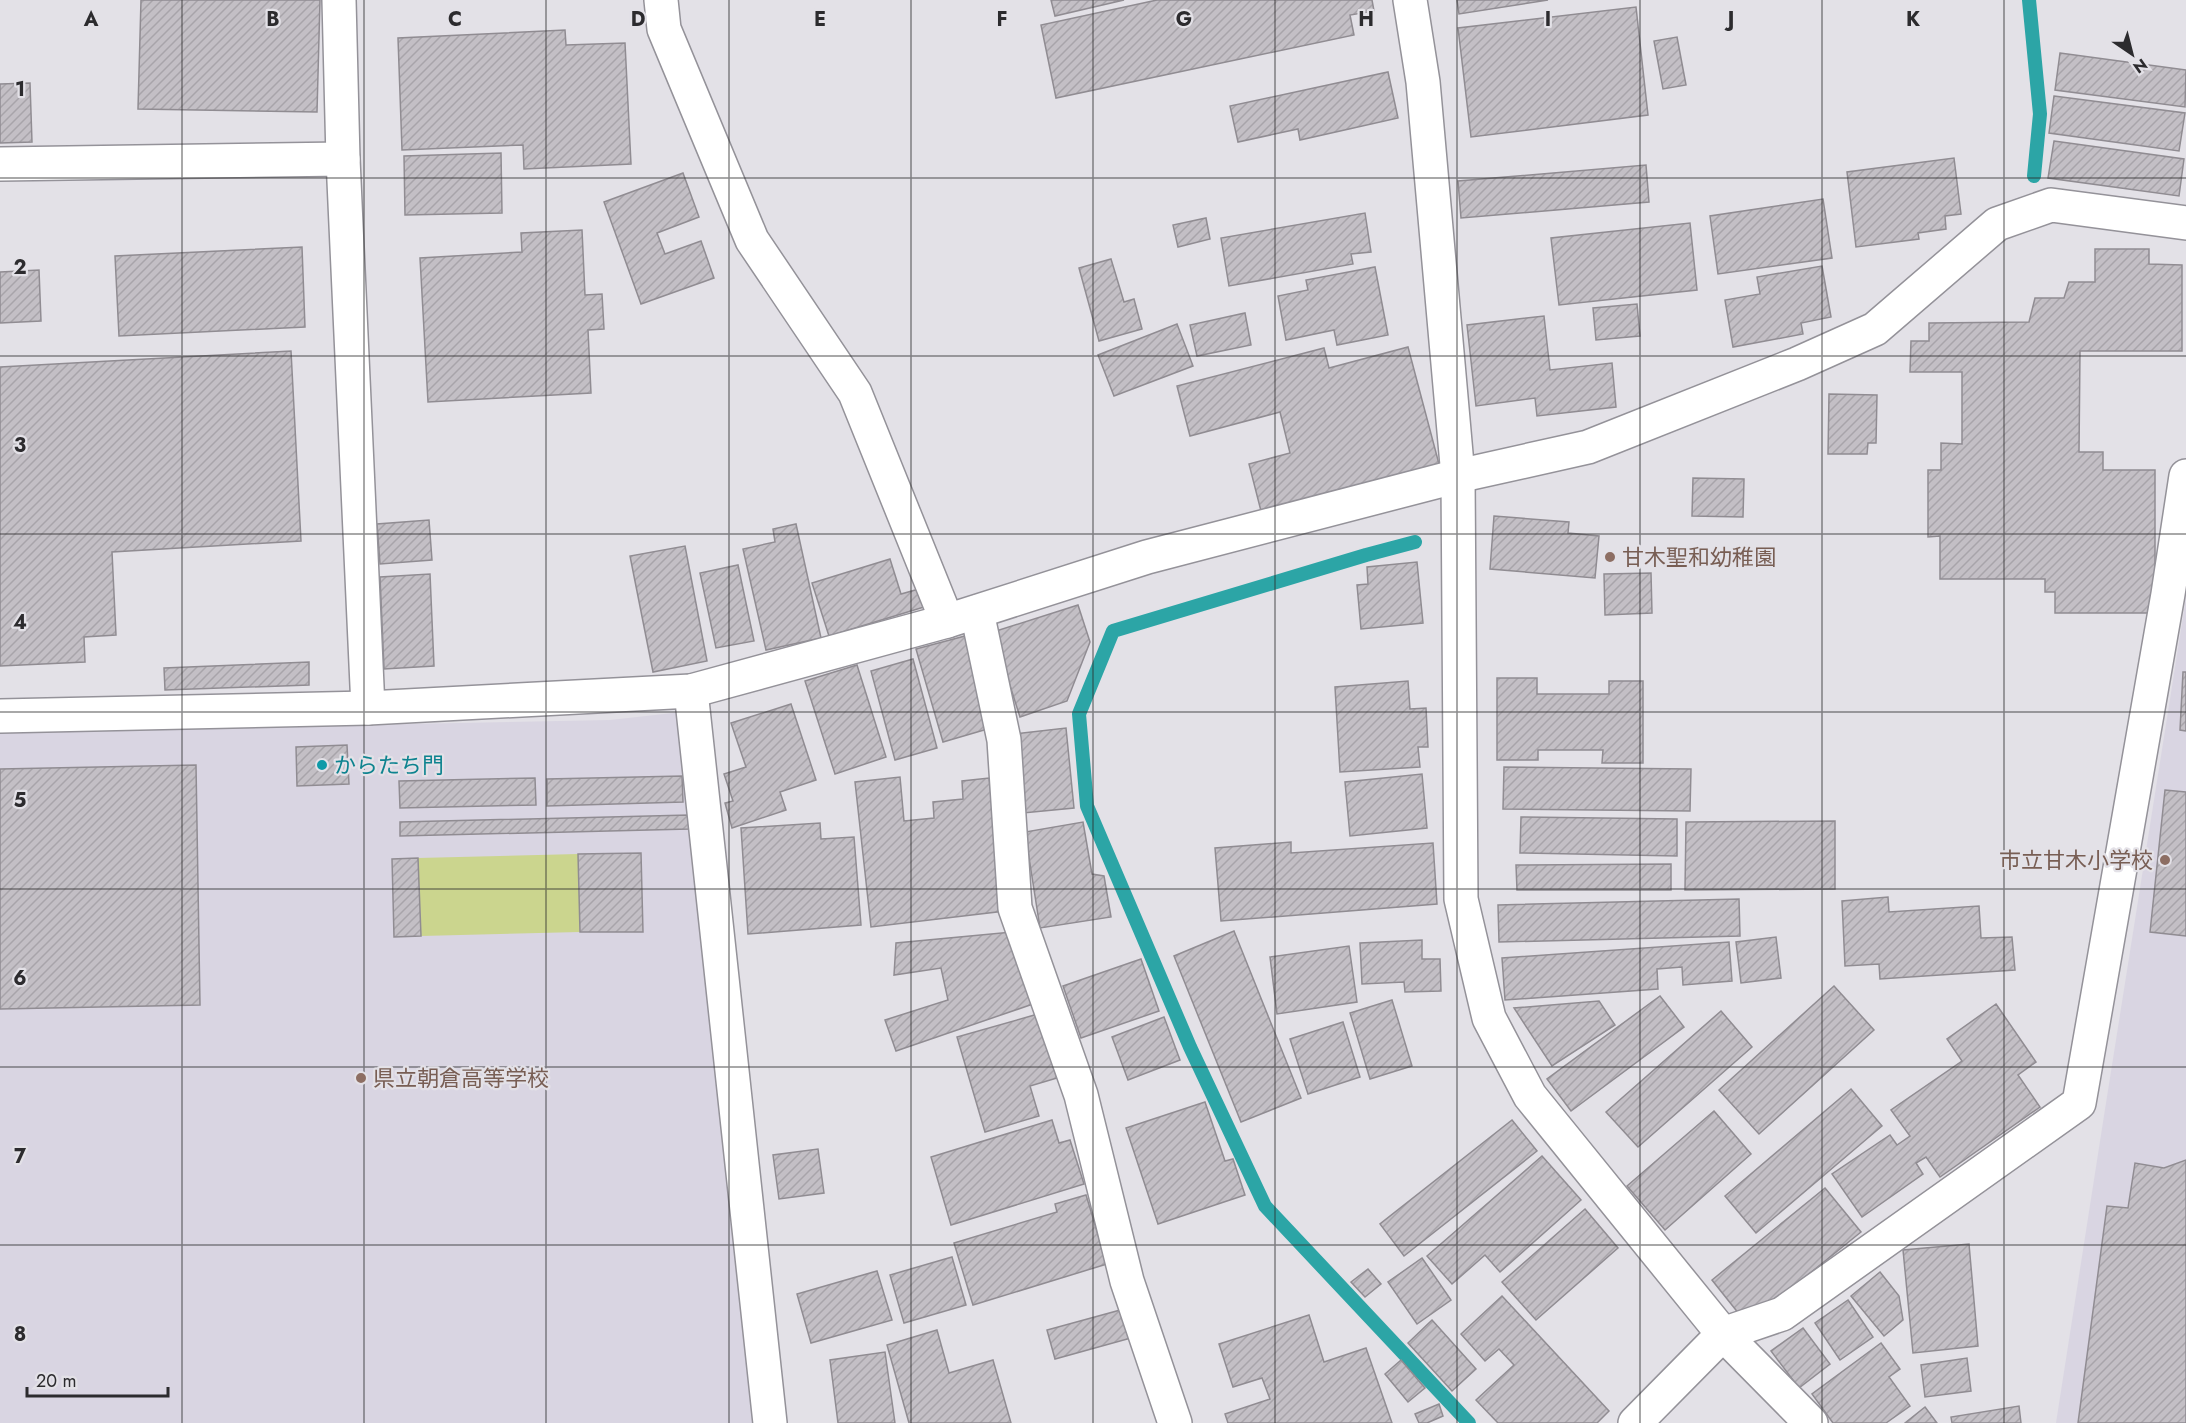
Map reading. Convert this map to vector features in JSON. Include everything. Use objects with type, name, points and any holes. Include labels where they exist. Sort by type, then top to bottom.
[{"type":"street","points":[[339,0],[343,159],[368,708]]},
{"type":"street","points":[[661,0],[664,29],[752,240],[855,393],[962,617],[1004,740],[1015,908],[1081,1095],[1127,1281],[1175,1423]]},
{"type":"street","points":[[1410,0],[1423,82],[1458,476],[1461,899],[1489,1018],[1530,1096],[1723,1334],[1810,1423]]},
{"type":"street","points":[[0,164],[343,159]]},
{"type":"street","points":[[0,716],[368,708],[691,691],[962,617],[1147,557],[1458,476],[1588,447],[1797,364],[1875,329],[1997,224],[2051,205],[2186,223]]},
{"type":"street","points":[[1635,1423],[1723,1334],[1782,1314],[2079,1103],[2168,594],[2186,476]]},
{"type":"street","points":[[691,691],[770,1423]]},
{"type":"shaded area","name":"市立甘木小学校","points":[[2186,598],[2186,1423],[2056,1423],[2103,1122]]},
{"type":"shaded area","name":"県立朝倉高等学校","points":[[682,712],[759,1423],[0,1423],[0,732],[610,720]]},
{"type":"green space","points":[[578,854],[580,932],[421,936],[418,858]]},
{"type":"building","points":[[141,0],[320,0],[317,112],[138,109]]},
{"type":"building","points":[[1051,0],[1124,0],[1055,16]]},
{"type":"building","points":[[1157,0],[1372,0],[1374,11],[1350,15],[1354,35],[1056,98],[1041,25]]},
{"type":"building","points":[[1457,0],[1548,0],[1459,14]]},
{"type":"building","points":[[1636,7],[1648,115],[1471,137],[1458,28]]},
{"type":"building","points":[[565,30],[566,45],[625,43],[631,164],[524,169],[523,145],[402,150],[398,38]]},
{"type":"building","points":[[1677,37],[1686,85],[1663,89],[1654,41]]},
{"type":"building","points":[[2060,53],[2186,70],[2185,107],[2055,90]]},
{"type":"building","points":[[1388,72],[1398,118],[1300,140],[1298,129],[1238,142],[1230,106]]},
{"type":"building","points":[[30,83],[32,142],[0,143],[0,84]]},
{"type":"building","points":[[2054,96],[2185,113],[2179,151],[2049,133]]},
{"type":"building","points":[[2054,141],[2184,159],[2179,196],[2048,178]]},
{"type":"building","points":[[501,153],[502,213],[405,215],[404,156]]},
{"type":"building","points":[[1954,158],[1961,214],[1945,216],[1946,229],[1918,233],[1919,239],[1856,247],[1847,172]]},
{"type":"building","points":[[1646,165],[1649,202],[1461,218],[1458,181]]},
{"type":"building","points":[[683,173],[699,217],[657,233],[665,254],[701,241],[714,278],[641,304],[604,202]]},
{"type":"building","points":[[1823,199],[1832,258],[1718,274],[1710,216]]},
{"type":"building","points":[[1365,213],[1371,252],[1351,254],[1353,264],[1229,286],[1221,238]]},
{"type":"building","points":[[1206,218],[1210,239],[1178,247],[1173,225]]},
{"type":"building","points":[[1690,223],[1697,290],[1559,305],[1551,238]]},
{"type":"building","points":[[582,230],[585,295],[602,294],[604,329],[588,330],[591,393],[428,402],[420,258],[522,252],[521,233]]},
{"type":"building","points":[[302,247],[305,327],[119,336],[115,256]]},
{"type":"building","points":[[2095,249],[2149,249],[2149,264],[2182,265],[2182,351],[2080,351],[2079,452],[2103,452],[2103,470],[2155,470],[2155,613],[2055,613],[2055,592],[2045,592],[2045,579],[1940,579],[1940,536],[1928,537],[1928,470],[1941,470],[1941,443],[1962,444],[1962,372],[1910,372],[1911,341],[1929,341],[1929,323],[2029,322],[2035,298],[2064,298],[2069,282],[2095,282]]},
{"type":"building","points":[[1111,259],[1124,302],[1134,299],[1142,329],[1099,341],[1079,268]]},
{"type":"building","points":[[1822,266],[1831,317],[1801,323],[1803,334],[1733,347],[1725,300],[1760,294],[1757,277]]},
{"type":"building","points":[[1375,267],[1388,335],[1337,345],[1334,330],[1286,340],[1278,296],[1308,290],[1306,280]]},
{"type":"building","points":[[39,270],[41,321],[0,323],[0,272]]},
{"type":"building","points":[[1637,304],[1640,336],[1596,340],[1593,308]]},
{"type":"building","points":[[1245,313],[1251,345],[1197,356],[1190,325]]},
{"type":"building","points":[[1544,316],[1550,370],[1612,363],[1616,407],[1537,416],[1535,398],[1476,406],[1467,325]]},
{"type":"building","points":[[1177,324],[1193,366],[1114,396],[1098,355]]},
{"type":"building","points":[[1408,347],[1439,464],[1261,511],[1249,464],[1290,453],[1280,412],[1190,436],[1177,386],[1324,348],[1329,368]]},
{"type":"building","points":[[291,351],[301,541],[112,552],[116,635],[84,637],[85,662],[0,666],[0,367]]},
{"type":"building","points":[[1829,394],[1877,395],[1876,443],[1868,443],[1867,454],[1828,454]]},
{"type":"building","points":[[1693,478],[1744,479],[1743,517],[1692,516]]},
{"type":"building","points":[[1494,516],[1569,522],[1568,533],[1599,536],[1595,578],[1490,569]]},
{"type":"building","points":[[429,520],[432,560],[380,564],[377,524]]},
{"type":"building","points":[[796,524],[821,638],[766,650],[743,549],[775,542],[773,529]]},
{"type":"building","points":[[685,546],[707,661],[653,672],[630,556]]},
{"type":"building","points":[[890,559],[901,594],[919,589],[924,607],[829,636],[812,583]]},
{"type":"building","points":[[1417,562],[1423,623],[1361,629],[1357,585],[1368,584],[1367,567]]},
{"type":"building","points":[[738,565],[754,641],[716,648],[700,573]]},
{"type":"building","points":[[1651,573],[1652,613],[1605,615],[1604,574]]},
{"type":"building","points":[[430,574],[434,666],[384,669],[380,577]]},
{"type":"building","points":[[1078,605],[1090,642],[1067,701],[1020,717],[993,632]]},
{"type":"building","points":[[965,636],[991,728],[943,742],[916,649]]},
{"type":"building","points":[[913,659],[937,748],[895,760],[871,671]]},
{"type":"building","points":[[309,662],[309,685],[165,690],[164,668]]},
{"type":"building","points":[[857,665],[886,757],[835,774],[805,681]]},
{"type":"building","points":[[2183,672],[2186,672],[2186,731],[2180,730]]},
{"type":"building","points":[[1497,678],[1537,678],[1537,694],[1609,694],[1609,681],[1643,681],[1643,763],[1602,763],[1603,750],[1538,750],[1538,760],[1497,760]]},
{"type":"building","points":[[1408,681],[1410,709],[1426,708],[1428,747],[1418,747],[1420,767],[1340,772],[1335,687]]},
{"type":"building","points":[[791,704],[816,780],[780,792],[786,810],[732,828],[725,803],[733,801],[724,774],[746,767],[731,723]]},
{"type":"building","points":[[1066,728],[1074,808],[1023,813],[1014,734]]},
{"type":"building","name":"からたち門","points":[[347,745],[349,784],[297,786],[296,747]]},
{"type":"building","points":[[196,765],[200,1005],[0,1009],[0,769]]},
{"type":"building","points":[[1504,767],[1691,769],[1690,811],[1503,809]]},
{"type":"building","points":[[1422,774],[1427,828],[1350,836],[1345,782]]},
{"type":"building","points":[[682,776],[683,802],[547,806],[547,779]]},
{"type":"building","points":[[900,777],[904,821],[934,818],[933,802],[963,799],[962,781],[989,778],[1005,911],[871,927],[855,782]]},
{"type":"building","points":[[535,778],[536,805],[400,808],[399,781]]},
{"type":"building","points":[[2165,790],[2186,792],[2186,936],[2150,932]]},
{"type":"building","points":[[689,815],[689,829],[400,836],[400,822]]},
{"type":"building","points":[[1521,817],[1677,819],[1677,856],[1520,853]]},
{"type":"building","points":[[1835,821],[1835,889],[1685,890],[1686,822]]},
{"type":"building","points":[[1083,822],[1092,874],[1104,876],[1111,917],[1040,928],[1025,832]]},
{"type":"building","points":[[820,823],[821,839],[854,837],[861,925],[748,934],[741,828]]},
{"type":"building","points":[[1291,842],[1291,853],[1433,843],[1437,904],[1221,921],[1215,848]]},
{"type":"building","points":[[641,853],[643,932],[580,932],[578,854]]},
{"type":"building","points":[[418,858],[421,936],[394,937],[392,859]]},
{"type":"building","points":[[1671,864],[1671,890],[1517,890],[1516,865]]},
{"type":"building","points":[[1888,897],[1889,912],[1979,906],[1981,938],[2012,937],[2015,970],[1880,979],[1879,964],[1845,966],[1842,901]]},
{"type":"building","points":[[1739,899],[1740,936],[1499,942],[1498,905]]},
{"type":"building","points":[[1234,931],[1301,1098],[1241,1122],[1174,956]]},
{"type":"building","points":[[1012,932],[1033,1004],[896,1051],[885,1020],[948,1000],[941,968],[894,975],[896,943]]},
{"type":"building","points":[[1776,937],[1781,978],[1741,983],[1736,942]]},
{"type":"building","points":[[1422,940],[1422,959],[1440,959],[1441,991],[1405,992],[1404,982],[1362,984],[1360,943]]},
{"type":"building","points":[[1729,942],[1732,981],[1683,985],[1682,967],[1657,969],[1658,989],[1505,1000],[1502,958]]},
{"type":"building","points":[[1349,946],[1357,1002],[1277,1014],[1270,957]]},
{"type":"building","points":[[1141,959],[1159,1011],[1081,1038],[1063,986]]},
{"type":"building","points":[[1834,986],[1874,1030],[1759,1134],[1719,1090]]},
{"type":"building","points":[[1660,996],[1684,1027],[1571,1111],[1547,1079]]},
{"type":"building","points":[[1392,1000],[1412,1066],[1370,1079],[1350,1013]]},
{"type":"building","points":[[1599,1001],[1615,1025],[1552,1066],[1514,1008]]},
{"type":"building","points":[[1996,1004],[2036,1062],[2018,1075],[2040,1107],[1940,1177],[1926,1157],[1916,1163],[1923,1174],[1862,1217],[1832,1174],[1890,1135],[1897,1145],[1910,1136],[1891,1110],[1962,1061],[1947,1039]]},
{"type":"building","points":[[1721,1011],[1752,1047],[1638,1147],[1606,1112]]},
{"type":"building","points":[[1038,1014],[1057,1078],[1030,1086],[1039,1116],[985,1132],[957,1037]]},
{"type":"building","points":[[1164,1017],[1180,1060],[1128,1080],[1112,1037]]},
{"type":"building","points":[[1343,1022],[1360,1077],[1308,1094],[1290,1039]]},
{"type":"building","points":[[1851,1089],[1882,1126],[1756,1233],[1725,1196]]},
{"type":"building","points":[[1205,1102],[1225,1161],[1233,1159],[1245,1195],[1158,1224],[1126,1128]]},
{"type":"building","points":[[1714,1111],[1751,1154],[1665,1230],[1627,1186]]},
{"type":"building","points":[[1052,1120],[1059,1143],[1070,1140],[1084,1184],[951,1225],[931,1157]]},
{"type":"building","points":[[1512,1120],[1537,1151],[1404,1256],[1380,1224]]},
{"type":"building","points":[[818,1149],[824,1193],[779,1199],[773,1155]]},
{"type":"building","points":[[1542,1156],[1581,1200],[1500,1272],[1485,1255],[1452,1284],[1427,1256]]},
{"type":"building","points":[[2186,1160],[2186,1423],[2078,1423],[2107,1206],[2128,1208],[2135,1163],[2164,1168]]},
{"type":"building","points":[[1825,1188],[1861,1232],[1747,1324],[1712,1280]]},
{"type":"building","points":[[1086,1195],[1107,1264],[973,1305],[954,1243],[1057,1212],[1055,1204]]},
{"type":"building","points":[[1585,1209],[1618,1248],[1536,1320],[1502,1282]]},
{"type":"building","points":[[1969,1244],[1978,1346],[1913,1353],[1903,1250]]},
{"type":"building","points":[[952,1257],[966,1305],[904,1323],[890,1275]]},
{"type":"building","points":[[1422,1258],[1451,1300],[1417,1324],[1388,1282]]},
{"type":"building","points":[[1368,1269],[1381,1284],[1365,1297],[1351,1282]]},
{"type":"building","points":[[877,1271],[892,1320],[811,1343],[797,1294]]},
{"type":"building","points":[[1880,1272],[1899,1296],[1903,1320],[1884,1336],[1851,1296]]},
{"type":"building","points":[[1502,1296],[1609,1411],[1597,1423],[1498,1423],[1476,1400],[1514,1365],[1499,1349],[1485,1361],[1461,1334]]},
{"type":"building","points":[[1848,1300],[1873,1337],[1840,1360],[1815,1323]]},
{"type":"building","points":[[1124,1309],[1131,1338],[1055,1359],[1047,1330]]},
{"type":"building","points":[[1309,1315],[1324,1362],[1366,1348],[1392,1423],[1228,1423],[1225,1414],[1270,1399],[1262,1378],[1233,1387],[1219,1344]]},
{"type":"building","points":[[1432,1320],[1476,1369],[1452,1391],[1408,1343]]},
{"type":"building","points":[[1803,1328],[1830,1364],[1799,1388],[1771,1351]]},
{"type":"building","points":[[937,1330],[949,1373],[993,1360],[1011,1423],[909,1423],[887,1345]]},
{"type":"building","points":[[1881,1343],[1900,1369],[1889,1377],[1910,1406],[1886,1423],[1833,1423],[1812,1394]]},
{"type":"building","points":[[885,1352],[895,1423],[838,1423],[830,1360]]},
{"type":"building","points":[[1967,1358],[1971,1391],[1925,1397],[1921,1365]]},
{"type":"building","points":[[1401,1360],[1425,1388],[1408,1402],[1385,1374]]},
{"type":"building","points":[[1439,1404],[1443,1416],[1427,1423],[1419,1423],[1415,1414]]},
{"type":"building","points":[[2019,1406],[2021,1423],[1952,1423],[1951,1417]]},
{"type":"building","points":[[1925,1407],[1937,1423],[1905,1423]]},
{"type":"waterway","points":[[2029,0],[2040,114],[2034,176]]},
{"type":"waterway","points":[[1415,542],[1113,631],[1079,714],[1087,806],[1190,1047],[1265,1206],[1469,1423]]},
{"type":"place","name":"甘木聖和幼稚園","points":[[1610,557]]},
{"type":"place","name":"からたち門","points":[[322,765]]},
{"type":"place","name":"市立甘木小学校","points":[[2165,860]]},
{"type":"place","name":"県立朝倉高等学校","points":[[361,1078]]}]
